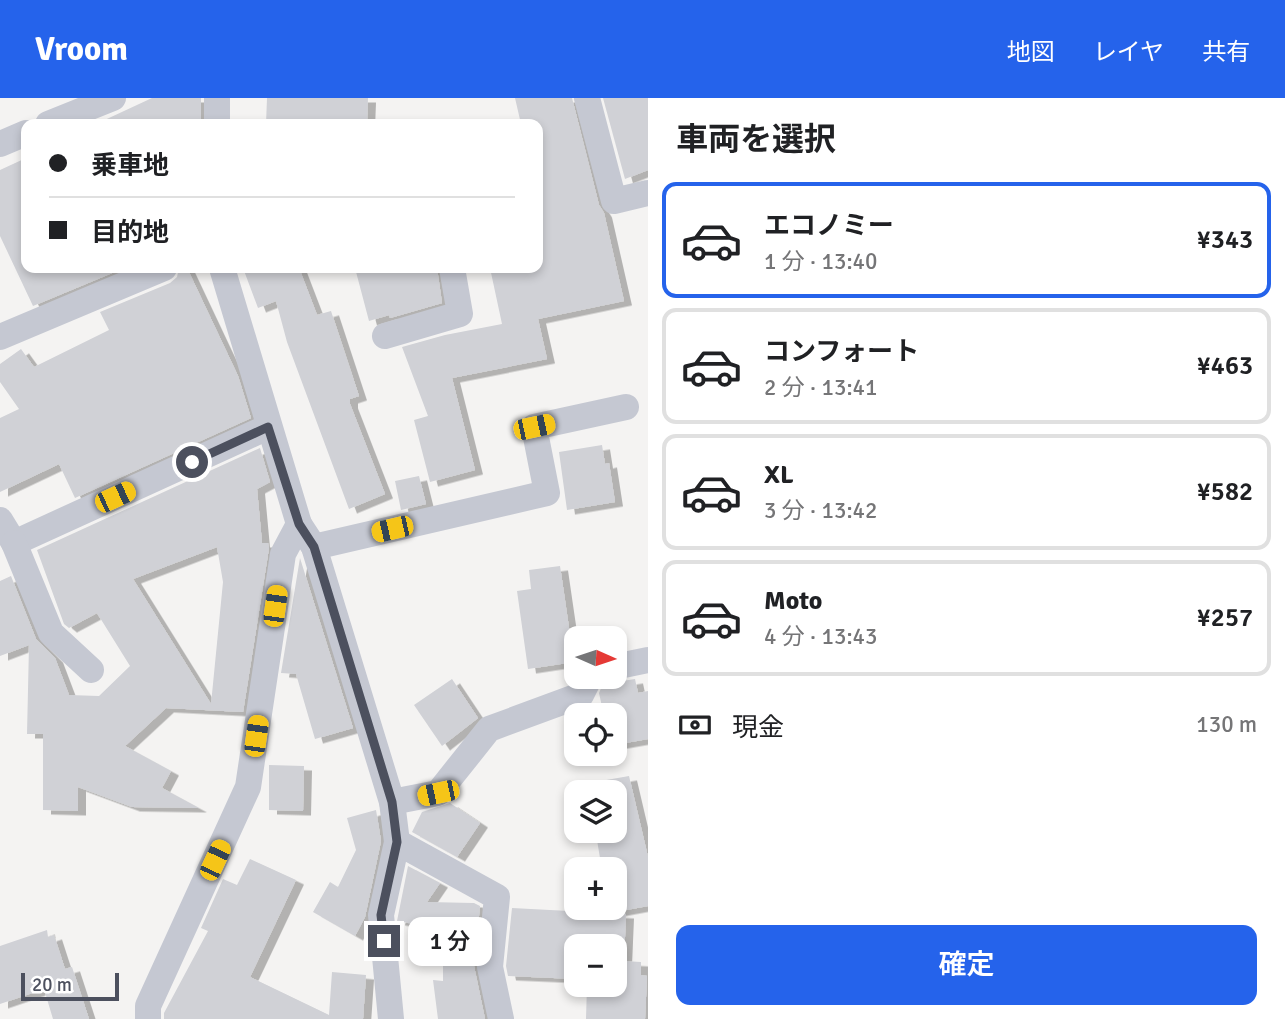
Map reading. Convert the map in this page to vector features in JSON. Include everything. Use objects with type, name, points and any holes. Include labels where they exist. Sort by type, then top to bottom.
[{"type":"street","points":[[60,119],[113,98]]},
{"type":"street","points":[[217,98],[217,119]]},
{"type":"street","points":[[587,98],[614,201],[648,193]]},
{"type":"street","points":[[0,144],[21,135]]},
{"type":"street","points":[[0,337],[152,273]]},
{"type":"street","points":[[223,273],[268,427],[299,524],[314,547],[392,802],[397,842],[381,915],[391,1019]]},
{"type":"street","points":[[385,336],[460,314],[453,273]]},
{"type":"street","points":[[314,547],[547,493],[534,427],[626,407]]},
{"type":"street","points":[[14,543],[268,427]]},
{"type":"street","points":[[0,520],[14,543],[51,633],[91,670]]},
{"type":"street","points":[[148,1019],[148,1006],[248,788],[283,554],[299,524]]},
{"type":"street","points":[[627,664],[648,660]]},
{"type":"street","points":[[392,802],[438,793],[489,729],[581,695],[584,690]]},
{"type":"street","points":[[397,842],[497,897],[490,967],[501,1019]]},
{"type":"building","points":[[152,98],[201,98],[201,119],[107,119]]},
{"type":"building","points":[[267,98],[368,98],[367,119],[266,119]]},
{"type":"building","points":[[515,98],[572,98],[599,205],[604,213],[624,301],[538,319],[547,359],[452,378],[475,470],[430,482],[414,420],[428,416],[402,347],[502,324],[491,273],[543,273],[543,119],[520,119]]},
{"type":"building","points":[[603,98],[648,98],[648,170],[625,179]]},
{"type":"building","points":[[21,160],[21,273],[112,273],[33,306],[0,236],[0,170]]},
{"type":"building","points":[[178,273],[189,273],[238,376],[251,418],[75,498],[59,464],[0,492],[0,418],[19,409],[0,382],[0,364],[21,349],[34,367],[109,330],[100,312],[170,283]]},
{"type":"building","points":[[245,273],[301,273],[317,315],[331,311],[359,396],[350,399],[350,404],[385,494],[349,509],[287,342],[276,301],[258,308]]},
{"type":"building","points":[[356,273],[438,273],[442,303],[390,318],[389,315],[369,321]]},
{"type":"building","points":[[602,445],[605,464],[609,463],[615,502],[567,510],[559,452]]},
{"type":"building","points":[[260,448],[270,482],[257,489],[262,543],[268,543],[269,548],[243,712],[166,708],[125,746],[171,771],[162,788],[199,808],[132,807],[78,787],[78,811],[43,810],[43,734],[27,734],[29,645],[0,656],[0,581],[11,576],[36,639],[55,658],[69,695],[99,696],[130,666],[97,613],[69,628],[64,624],[37,550]],"holes":[[[217,547],[223,582],[211,704],[133,579]]]},
{"type":"building","points":[[419,476],[426,504],[401,510],[395,481]]},
{"type":"building","points":[[300,558],[353,728],[315,739],[296,674],[281,673]]},
{"type":"building","points":[[560,566],[569,626],[564,626],[564,664],[528,669],[517,591],[531,589],[529,570]]},
{"type":"building","points":[[452,679],[478,718],[442,746],[414,705]]},
{"type":"building","points":[[635,679],[638,693],[648,691],[648,739],[627,743],[627,703],[601,703],[600,690],[626,690],[627,680]]},
{"type":"building","points":[[269,765],[304,766],[303,811],[269,810]]},
{"type":"building","points":[[629,776],[648,857],[648,906],[627,910],[627,857],[600,857],[598,843],[627,843],[627,780],[606,780]]},
{"type":"building","points":[[450,803],[480,823],[457,857],[412,832],[422,812]]},
{"type":"building","points":[[376,810],[381,841],[365,917],[355,936],[313,912],[330,882],[338,887],[356,850],[347,818]]},
{"type":"building","points":[[250,859],[296,880],[250,977],[329,1015],[332,972],[366,975],[363,1019],[164,1019],[164,1013],[208,931],[201,928],[223,879],[237,885]]},
{"type":"building","points":[[408,866],[440,883],[427,902],[474,903],[480,906],[474,966],[485,1019],[438,1019],[433,980],[443,981],[443,929],[397,921]]},
{"type":"building","points":[[512,908],[564,911],[564,920],[626,920],[625,934],[564,934],[564,978],[508,976],[506,966]]},
{"type":"building","points":[[47,930],[48,937],[54,935],[65,969],[72,967],[89,1019],[53,1019],[44,989],[0,1004],[0,946]]},
{"type":"building","points":[[627,961],[641,962],[641,975],[647,976],[645,1019],[586,1019],[587,997],[627,997]]},
{"type":"route","points":[[192,462],[268,427],[299,524],[314,547],[392,802],[397,842],[381,915],[384,941]]}]
